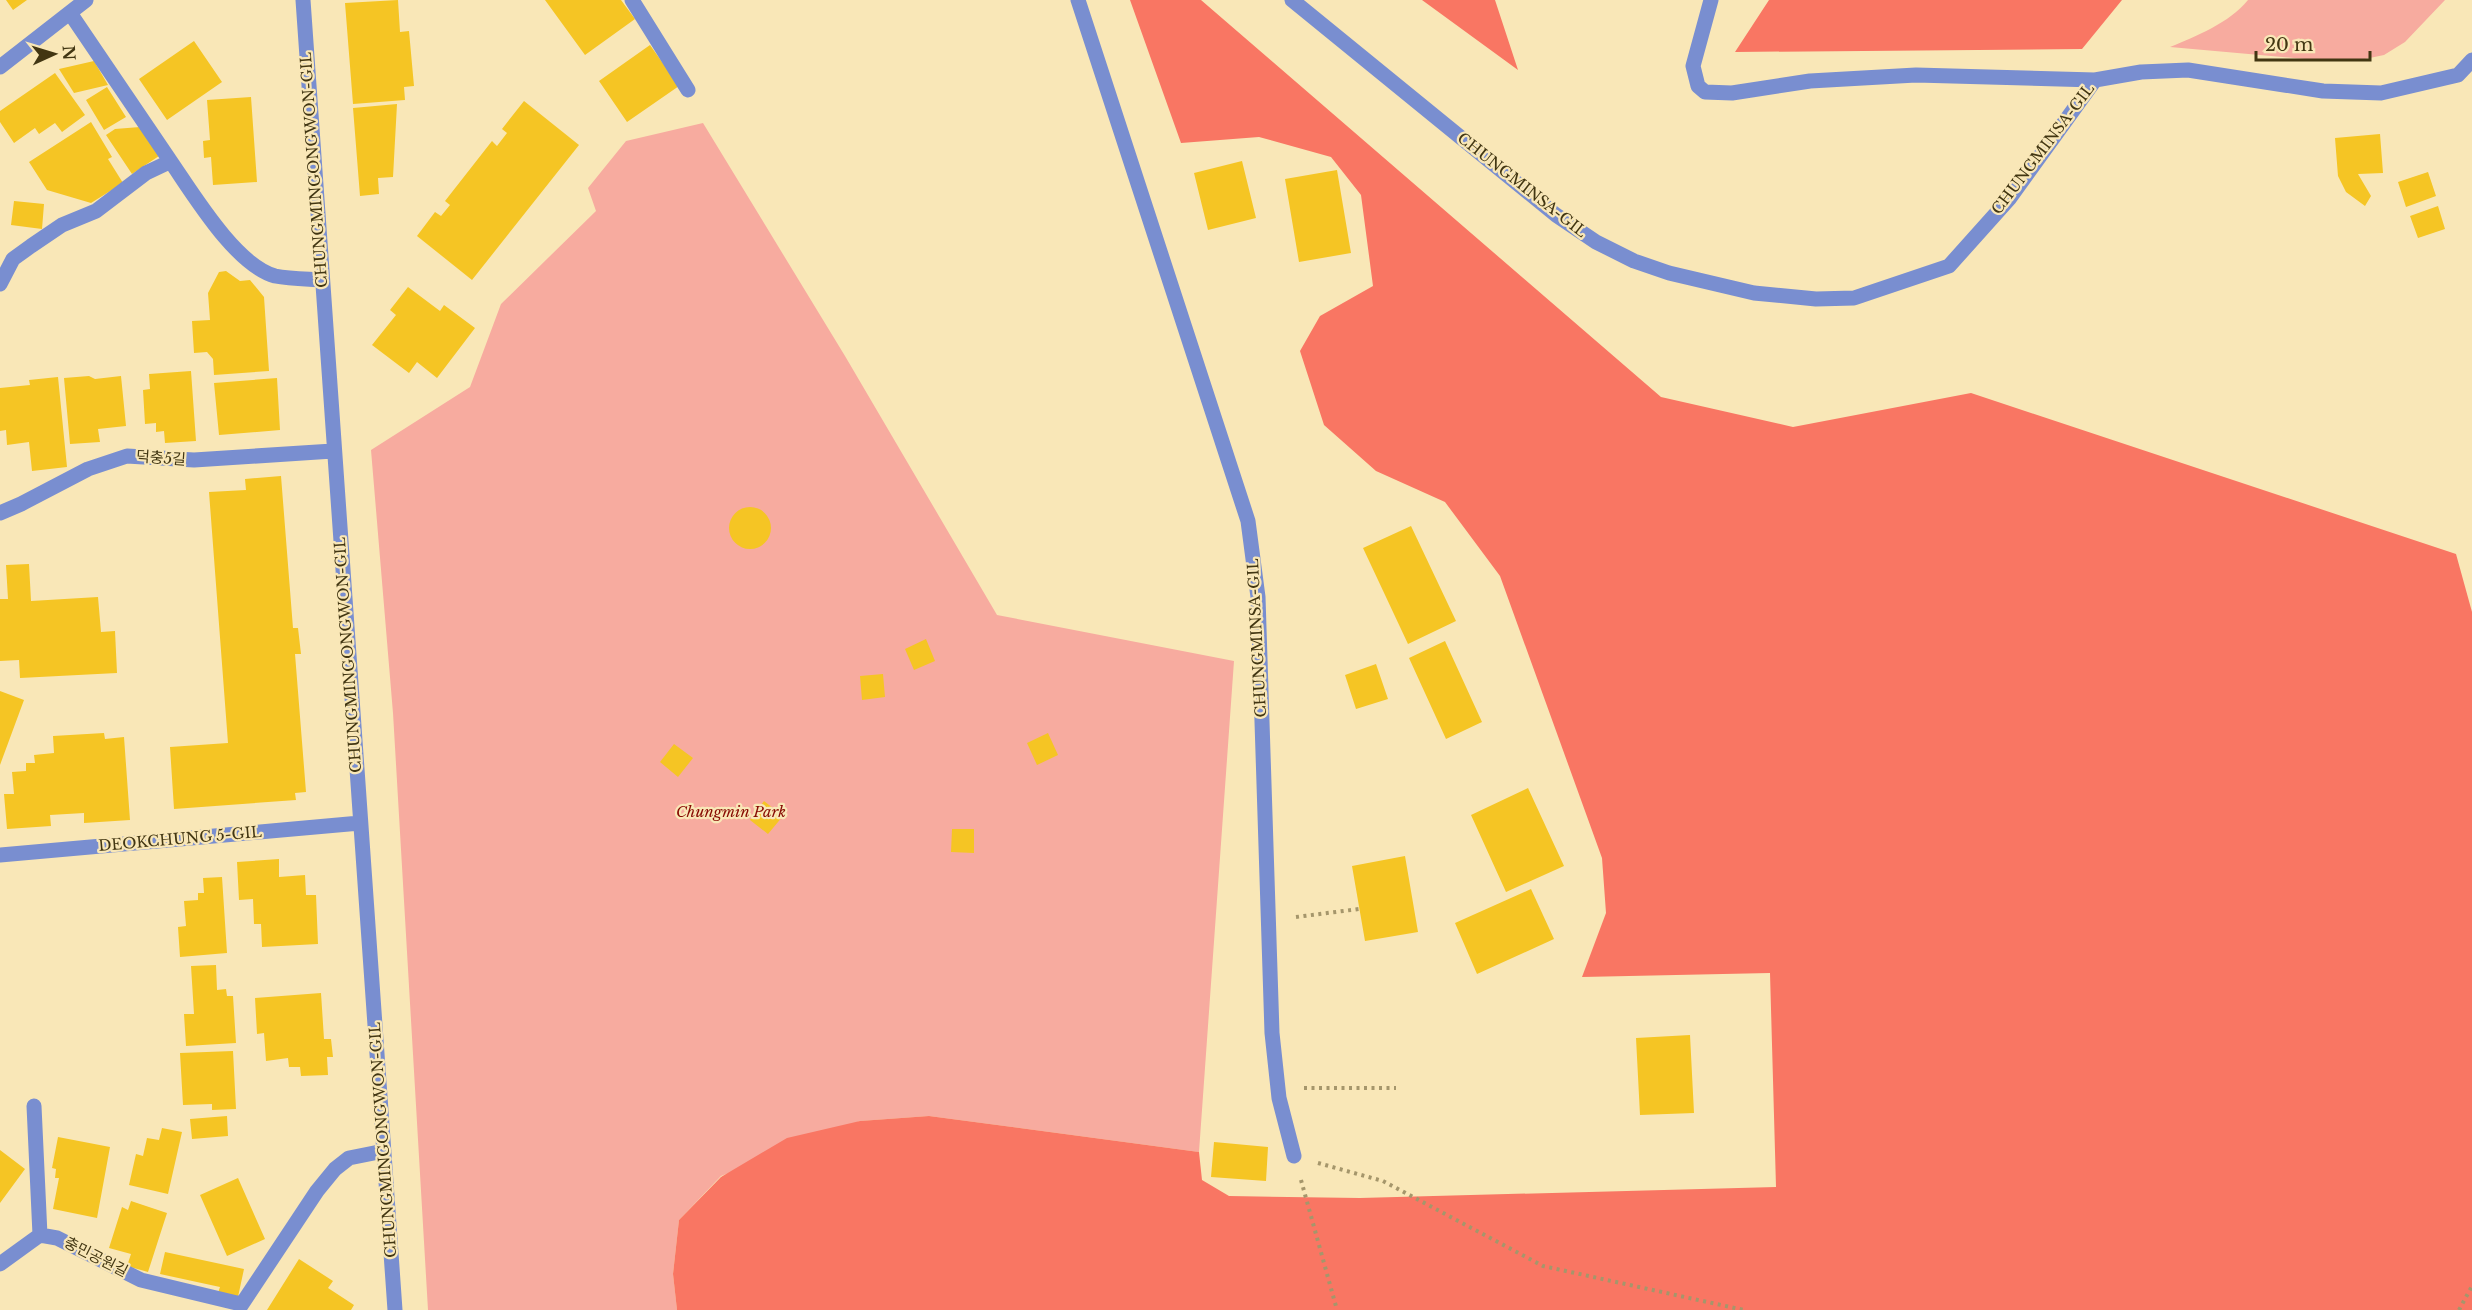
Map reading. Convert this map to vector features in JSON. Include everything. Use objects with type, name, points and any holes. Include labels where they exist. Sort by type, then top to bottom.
[{"type":"street","points":[[0,67],[86,0]]},
{"type":"street","name":"CHUNGMINGONGWON-GIL","points":[[303,0],[395,1310]]},
{"type":"street","points":[[632,0],[688,90]]},
{"type":"street","name":"CHUNGMINSA-GIL","points":[[1078,0],[1248,521],[1258,597],[1272,1033],[1279,1098],[1294,1156]]},
{"type":"street","name":"CHUNGMINSA-GIL","points":[[1292,0],[1556,215],[1596,242],[1660,270],[1717,286],[1754,293],[1816,299],[1854,298],[1949,266],[2008,199],[2095,80],[2141,72],[2188,70],[2324,91],[2381,93],[2458,75],[2472,60]]},
{"type":"street","points":[[1711,0],[1693,66],[1698,86],[1701,90],[1713,94],[1810,81],[1916,75],[2095,80]]},
{"type":"street","points":[[70,13],[210,217],[239,252],[274,276],[321,280]]},
{"type":"street","points":[[0,284],[13,259],[36,242],[62,225],[96,211],[146,173],[170,159]]},
{"type":"street","name":"덕충5길","points":[[0,513],[88,469],[127,456],[194,460],[333,451]]},
{"type":"street","name":"DEOKCHUNG 5-GIL","points":[[0,855],[360,823]]},
{"type":"street","points":[[0,1264],[40,1235],[34,1106]]},
{"type":"street","name":"충민공원길","points":[[40,1235],[57,1238],[141,1280],[240,1307],[316,1191],[335,1169],[348,1158],[384,1151]]},
{"type":"path","points":[[1318,914],[1359,909]]},
{"type":"path","points":[[1326,1088],[1396,1088]]},
{"type":"path","points":[[1294,1156],[1337,1310]]},
{"type":"path","points":[[1294,1156],[1383,1180],[1543,1266],[1744,1310]]},
{"type":"path","points":[[2459,1310],[2472,1286]]},
{"type":"green space","points":[[2248,0],[2445,0],[2405,42],[2384,55],[2355,61],[2327,61],[2170,47],[2232,16]]},
{"type":"green space","name":"Chungmin Park","points":[[703,123],[845,356],[997,615],[1234,661],[1199,1152],[929,1116],[860,1121],[721,1176],[679,1220],[673,1274],[677,1310],[428,1310],[393,713],[371,450],[470,387],[501,304],[596,211],[588,188],[626,141]]},
{"type":"shaded area","points":[[1130,0],[1201,0],[1661,397],[1793,427],[1971,393],[2456,554],[2472,612],[2472,1310],[677,1310],[673,1274],[679,1220],[721,1177],[787,1138],[860,1121],[929,1116],[1199,1152],[1202,1180],[1229,1196],[1360,1198],[1776,1187],[1770,973],[1582,977],[1606,913],[1602,858],[1500,576],[1445,502],[1376,471],[1324,425],[1300,351],[1320,316],[1373,286],[1361,195],[1331,157],[1259,137],[1181,143]]},
{"type":"shaded area","points":[[1422,0],[1495,0],[1518,70]]},
{"type":"shaded area","points":[[1769,0],[2122,0],[2082,49],[1735,52]]},
{"type":"building","points":[[6,0],[27,0],[13,10]]},
{"type":"building","points":[[398,0],[400,32],[409,31],[414,86],[404,87],[405,100],[353,104],[345,3]]},
{"type":"building","points":[[545,0],[621,0],[635,19],[585,55]]},
{"type":"building","points":[[194,41],[222,82],[167,120],[139,79]]},
{"type":"building","points":[[650,45],[679,86],[627,122],[599,81]]},
{"type":"building","points":[[94,61],[108,85],[74,93],[59,69]]},
{"type":"building","points":[[55,73],[85,115],[62,132],[55,123],[39,134],[35,128],[14,143],[0,122],[0,111]]},
{"type":"building","points":[[107,87],[126,117],[104,130],[86,100]]},
{"type":"building","points":[[251,97],[257,182],[213,185],[211,157],[204,158],[203,141],[210,140],[207,100]]},
{"type":"building","points":[[524,101],[579,145],[472,280],[417,236],[435,212],[441,216],[450,205],[445,201],[492,141],[497,146],[507,133],[502,129]]},
{"type":"building","points":[[397,104],[393,177],[378,178],[379,194],[360,196],[353,108]]},
{"type":"building","points":[[91,122],[112,157],[108,159],[123,183],[91,203],[47,190],[29,162]]},
{"type":"building","points":[[140,127],[159,156],[132,174],[106,135],[115,129]]},
{"type":"building","points":[[2380,134],[2383,173],[2358,174],[2371,196],[2365,206],[2346,192],[2338,176],[2335,138]]},
{"type":"building","points":[[1242,161],[1256,218],[1208,230],[1194,173]]},
{"type":"building","points":[[1337,170],[1351,253],[1299,262],[1285,179]]},
{"type":"building","points":[[2428,172],[2436,196],[2406,207],[2398,182]]},
{"type":"building","points":[[14,201],[44,204],[42,229],[11,225]]},
{"type":"building","points":[[2438,206],[2445,229],[2418,238],[2410,216]]},
{"type":"building","points":[[226,271],[240,281],[250,280],[264,297],[269,371],[214,375],[213,359],[207,352],[194,353],[192,321],[210,320],[208,293],[219,272]]},
{"type":"building","points":[[408,287],[440,311],[444,305],[475,328],[437,378],[417,362],[409,373],[372,345],[396,315],[390,310]]},
{"type":"building","points":[[191,371],[196,441],[165,443],[164,431],[156,432],[156,423],[145,424],[143,390],[150,389],[149,374]]},
{"type":"building","points":[[89,376],[95,379],[121,376],[126,426],[98,429],[100,442],[70,444],[64,378]]},
{"type":"building","points":[[58,377],[67,467],[32,471],[29,442],[7,445],[6,430],[0,431],[0,388],[30,385],[29,380]]},
{"type":"building","points":[[277,378],[280,430],[219,435],[214,383]]},
{"type":"building","points":[[281,476],[293,628],[298,628],[301,654],[295,654],[306,792],[295,793],[296,800],[174,809],[170,747],[228,743],[209,492],[246,490],[245,479]]},
{"type":"building","points":[[750,507],[758,508],[765,513],[770,520],[770,536],[765,543],[758,548],[750,549],[742,548],[735,543],[730,536],[729,528],[730,520],[735,513],[742,508]]},
{"type":"building","points":[[1411,526],[1456,621],[1408,644],[1363,548]]},
{"type":"building","points":[[29,564],[31,601],[98,597],[101,632],[115,631],[117,673],[20,678],[19,660],[0,661],[0,599],[8,599],[6,565]]},
{"type":"building","points":[[926,639],[935,661],[914,670],[905,649]]},
{"type":"building","points":[[1445,641],[1482,722],[1446,739],[1409,658]]},
{"type":"building","points":[[1376,664],[1388,699],[1356,709],[1345,675]]},
{"type":"building","points":[[883,674],[885,697],[862,700],[860,676]]},
{"type":"building","points":[[0,691],[24,700],[0,765]]},
{"type":"building","points":[[104,733],[105,739],[124,737],[130,820],[84,823],[84,813],[50,815],[51,826],[7,829],[4,794],[14,794],[12,772],[26,771],[26,763],[35,763],[34,755],[54,753],[53,736]]},
{"type":"building","points":[[1048,733],[1058,755],[1037,765],[1027,743]]},
{"type":"building","points":[[674,744],[693,758],[678,777],[660,762]]},
{"type":"building","points":[[1528,788],[1564,866],[1506,892],[1471,815]]},
{"type":"building","points":[[764,801],[783,816],[768,834],[750,820]]},
{"type":"building","points":[[952,829],[974,829],[974,853],[951,852]]},
{"type":"building","points":[[1405,856],[1418,932],[1365,941],[1352,866]]},
{"type":"building","points":[[279,859],[279,877],[305,875],[306,895],[316,895],[318,944],[262,947],[261,924],[254,924],[253,899],[239,900],[237,862]]},
{"type":"building","points":[[222,877],[227,953],[180,957],[178,927],[186,926],[184,901],[198,900],[198,893],[204,893],[203,878]]},
{"type":"building","points":[[1531,889],[1554,939],[1477,974],[1455,923]]},
{"type":"building","points":[[216,965],[217,990],[226,989],[227,996],[233,996],[236,1043],[186,1046],[184,1014],[194,1014],[191,966]]},
{"type":"building","points":[[321,993],[324,1039],[331,1039],[333,1057],[327,1057],[328,1075],[301,1076],[300,1067],[289,1067],[288,1058],[266,1061],[264,1033],[257,1034],[255,998]]},
{"type":"building","points":[[1690,1035],[1694,1113],[1640,1115],[1636,1038]]},
{"type":"building","points":[[233,1051],[236,1109],[212,1110],[212,1104],[183,1105],[180,1053]]},
{"type":"building","points":[[227,1116],[228,1136],[192,1139],[190,1119]]},
{"type":"building","points":[[162,1128],[182,1132],[168,1194],[129,1185],[136,1154],[143,1156],[147,1138],[159,1140]]},
{"type":"building","points":[[58,1137],[110,1147],[97,1218],[53,1209],[59,1178],[55,1178],[56,1169],[52,1168]]},
{"type":"building","points":[[1214,1142],[1268,1147],[1266,1181],[1211,1177]]},
{"type":"building","points":[[0,1150],[25,1169],[0,1203]]},
{"type":"building","points":[[238,1178],[265,1239],[227,1256],[200,1195]]},
{"type":"building","points":[[131,1201],[167,1213],[148,1272],[127,1266],[131,1254],[109,1248],[122,1207],[128,1210]]},
{"type":"building","points":[[165,1252],[244,1269],[238,1297],[218,1293],[220,1287],[160,1274]]},
{"type":"building","points":[[299,1259],[333,1281],[328,1288],[354,1305],[351,1310],[267,1310]]}]
